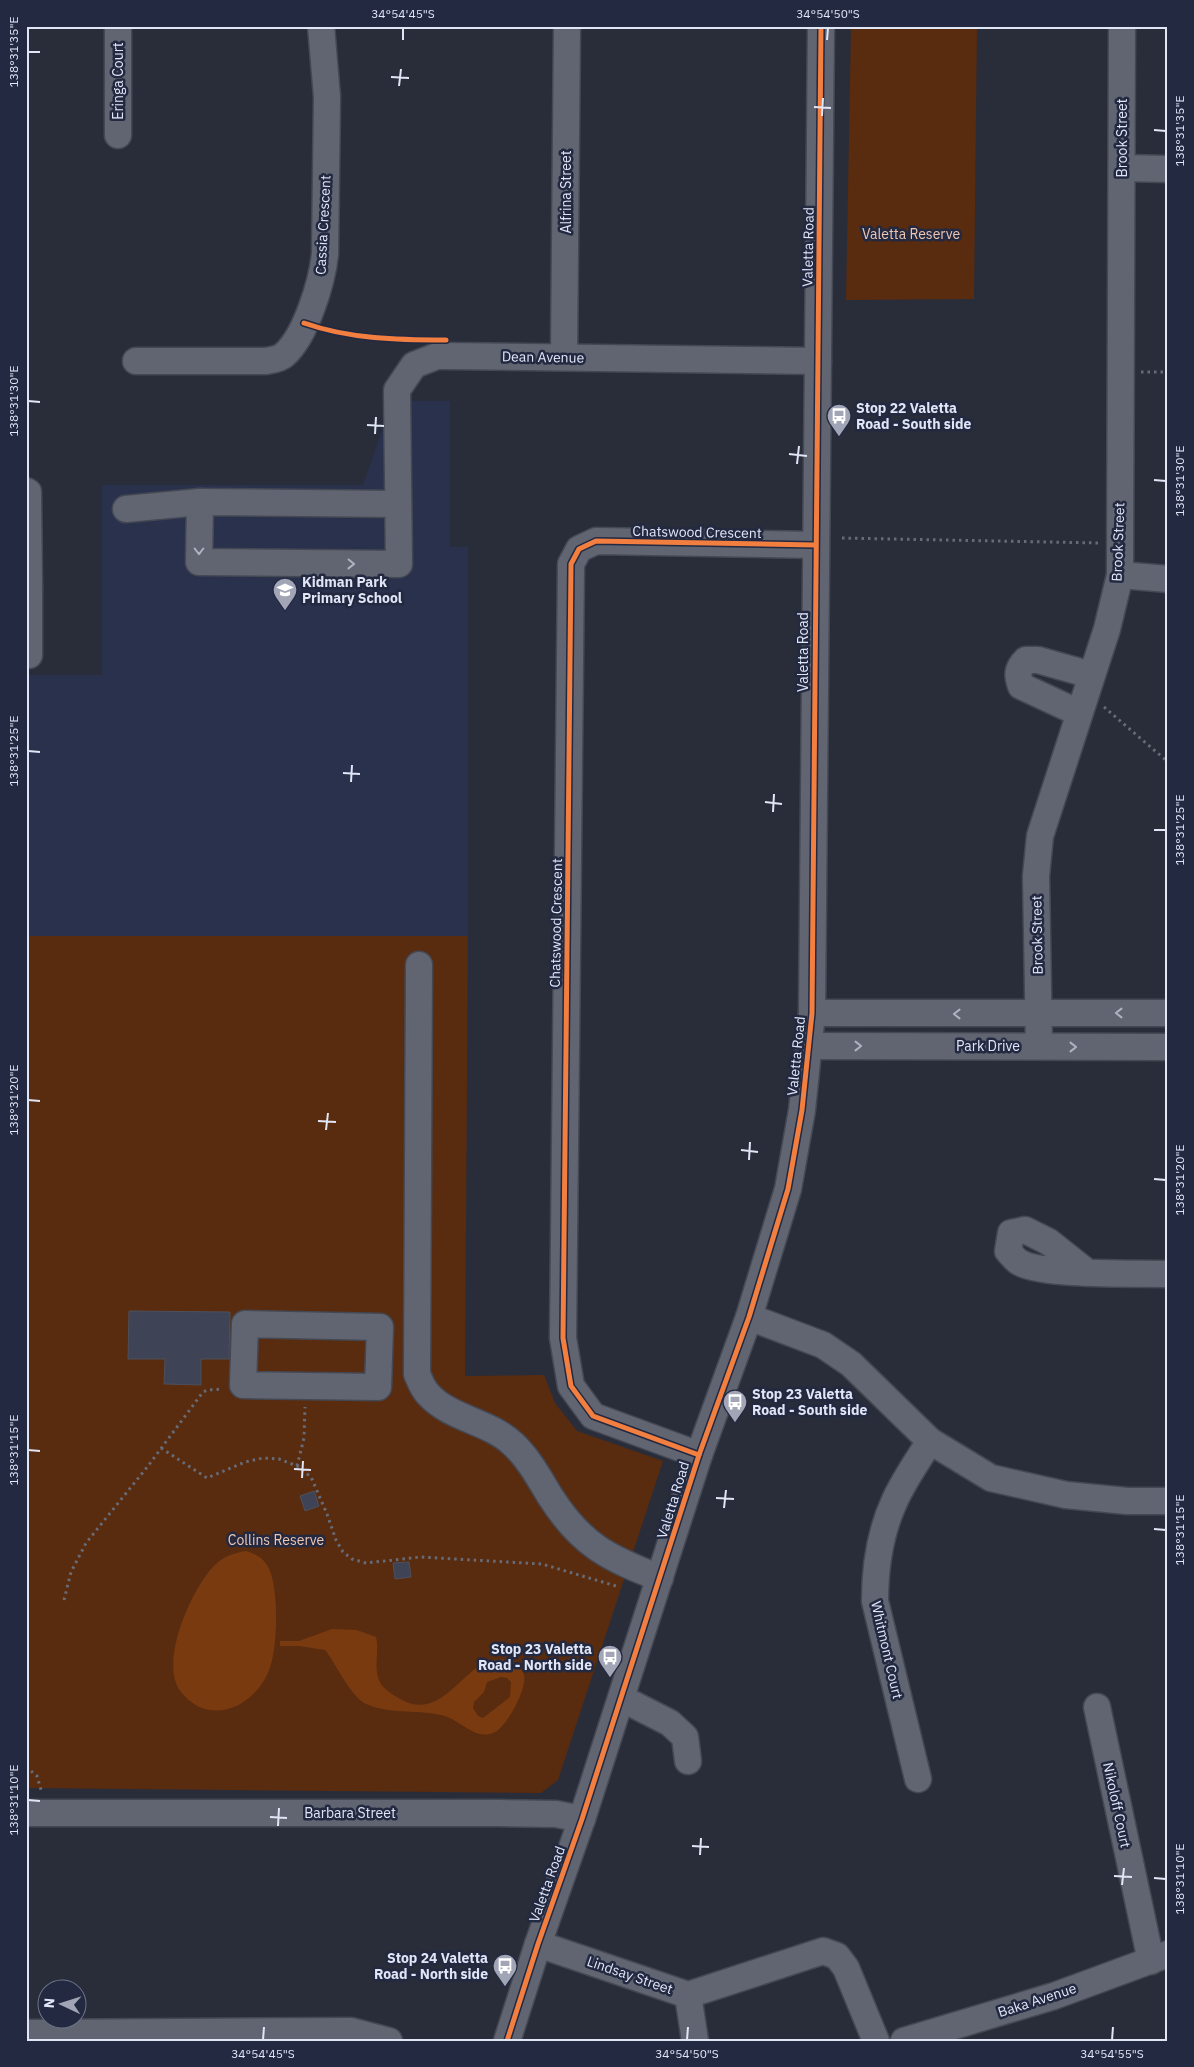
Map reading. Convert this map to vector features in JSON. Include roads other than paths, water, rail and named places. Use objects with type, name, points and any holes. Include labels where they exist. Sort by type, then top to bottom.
[{"type":"street","name":"Eringa Court","points":[[118,26],[118,135]]},
{"type":"street","name":"Cassia Crescent","points":[[136,361],[266,362],[283,357],[294,344],[313,304],[322,275],[325,254],[326,97],[321,26]]},
{"type":"street","name":"Alfrina Street","points":[[564,358],[567,26]]},
{"type":"street","name":"Valetta Road","points":[[507,2041],[538,1944],[582,1819],[699,1455],[749,1317],[788,1189],[802,1110],[812,1013],[815,545],[822,26]]},
{"type":"street","name":"Brook Street","points":[[1039,1046],[1036,876],[1040,836],[1107,629],[1120,575],[1122,26]]},
{"type":"street","points":[[1122,168],[1168,169]]},
{"type":"street","name":"Dean Avenue","points":[[200,502],[199,562],[399,564],[397,390],[414,365],[437,356],[818,361]]},
{"type":"street","points":[[26,491],[28,492],[29,655]]},
{"type":"street","points":[[126,509],[200,502],[398,504]]},
{"type":"street","name":"Chatswood Crescent","points":[[699,1455],[593,1416],[571,1386],[563,1338],[571,564],[579,549],[596,541],[815,545]]},
{"type":"street","points":[[1120,575],[1168,580]]},
{"type":"street","points":[[419,965],[415,1358],[417,1374],[427,1394],[444,1408],[494,1430],[512,1443],[538,1475],[562,1513],[592,1545],[625,1565],[660,1578]]},
{"type":"street","points":[[812,1013],[1168,1013]]},
{"type":"street","name":"Park Drive","points":[[809,1046],[1168,1048]]},
{"type":"street","points":[[1088,1273],[1168,1274]]},
{"type":"street","points":[[749,1317],[823,1345],[844,1359],[930,1441],[990,1478],[1066,1495],[1127,1501],[1168,1501]]},
{"type":"street","points":[[245,1324],[380,1326],[380,1357],[378,1387],[243,1385],[245,1324]]},
{"type":"street","points":[[380,1357],[415,1358]]},
{"type":"street","name":"Whitmont Court","points":[[918,1779],[875,1601],[875,1573],[880,1545],[894,1500],[930,1441]]},
{"type":"street","points":[[621,1698],[670,1723],[685,1737],[688,1761]]},
{"type":"street","name":"Nikoloff Court","points":[[1097,1707],[1159,1957]]},
{"type":"street","name":"Barbara Street","points":[[34,1813],[498,1813],[556,1814],[582,1819]]},
{"type":"street","name":"Lindsay Street","points":[[538,1944],[688,1995],[823,1951],[837,1956],[846,1968],[876,2041]]},
{"type":"street","name":"Baka Avenue","points":[[904,2041],[1054,1996],[1159,1957]]},
{"type":"street","points":[[688,1995],[695,2041]]},
{"type":"street","points":[[26,2033],[243,2036],[351,2031],[389,2041]]},
{"type":"place","name":"Stop 22 Valetta Road - South side","points":[[839,437]]},
{"type":"place","name":"Kidman Park Primary School","points":[[285,611]]},
{"type":"place","name":"Stop 23 Valetta Road - South side","points":[[735,1423]]},
{"type":"place","name":"Stop 23 Valetta Road - North side","points":[[610,1678]]},
{"type":"place","name":"Stop 24 Valetta Road - North side","points":[[505,1987]]},
{"type":"park label","name":"Valetta Reserve","points":[[911,234]]},
{"type":"park label","name":"Collins Reserve","points":[[276,1540]]}]
